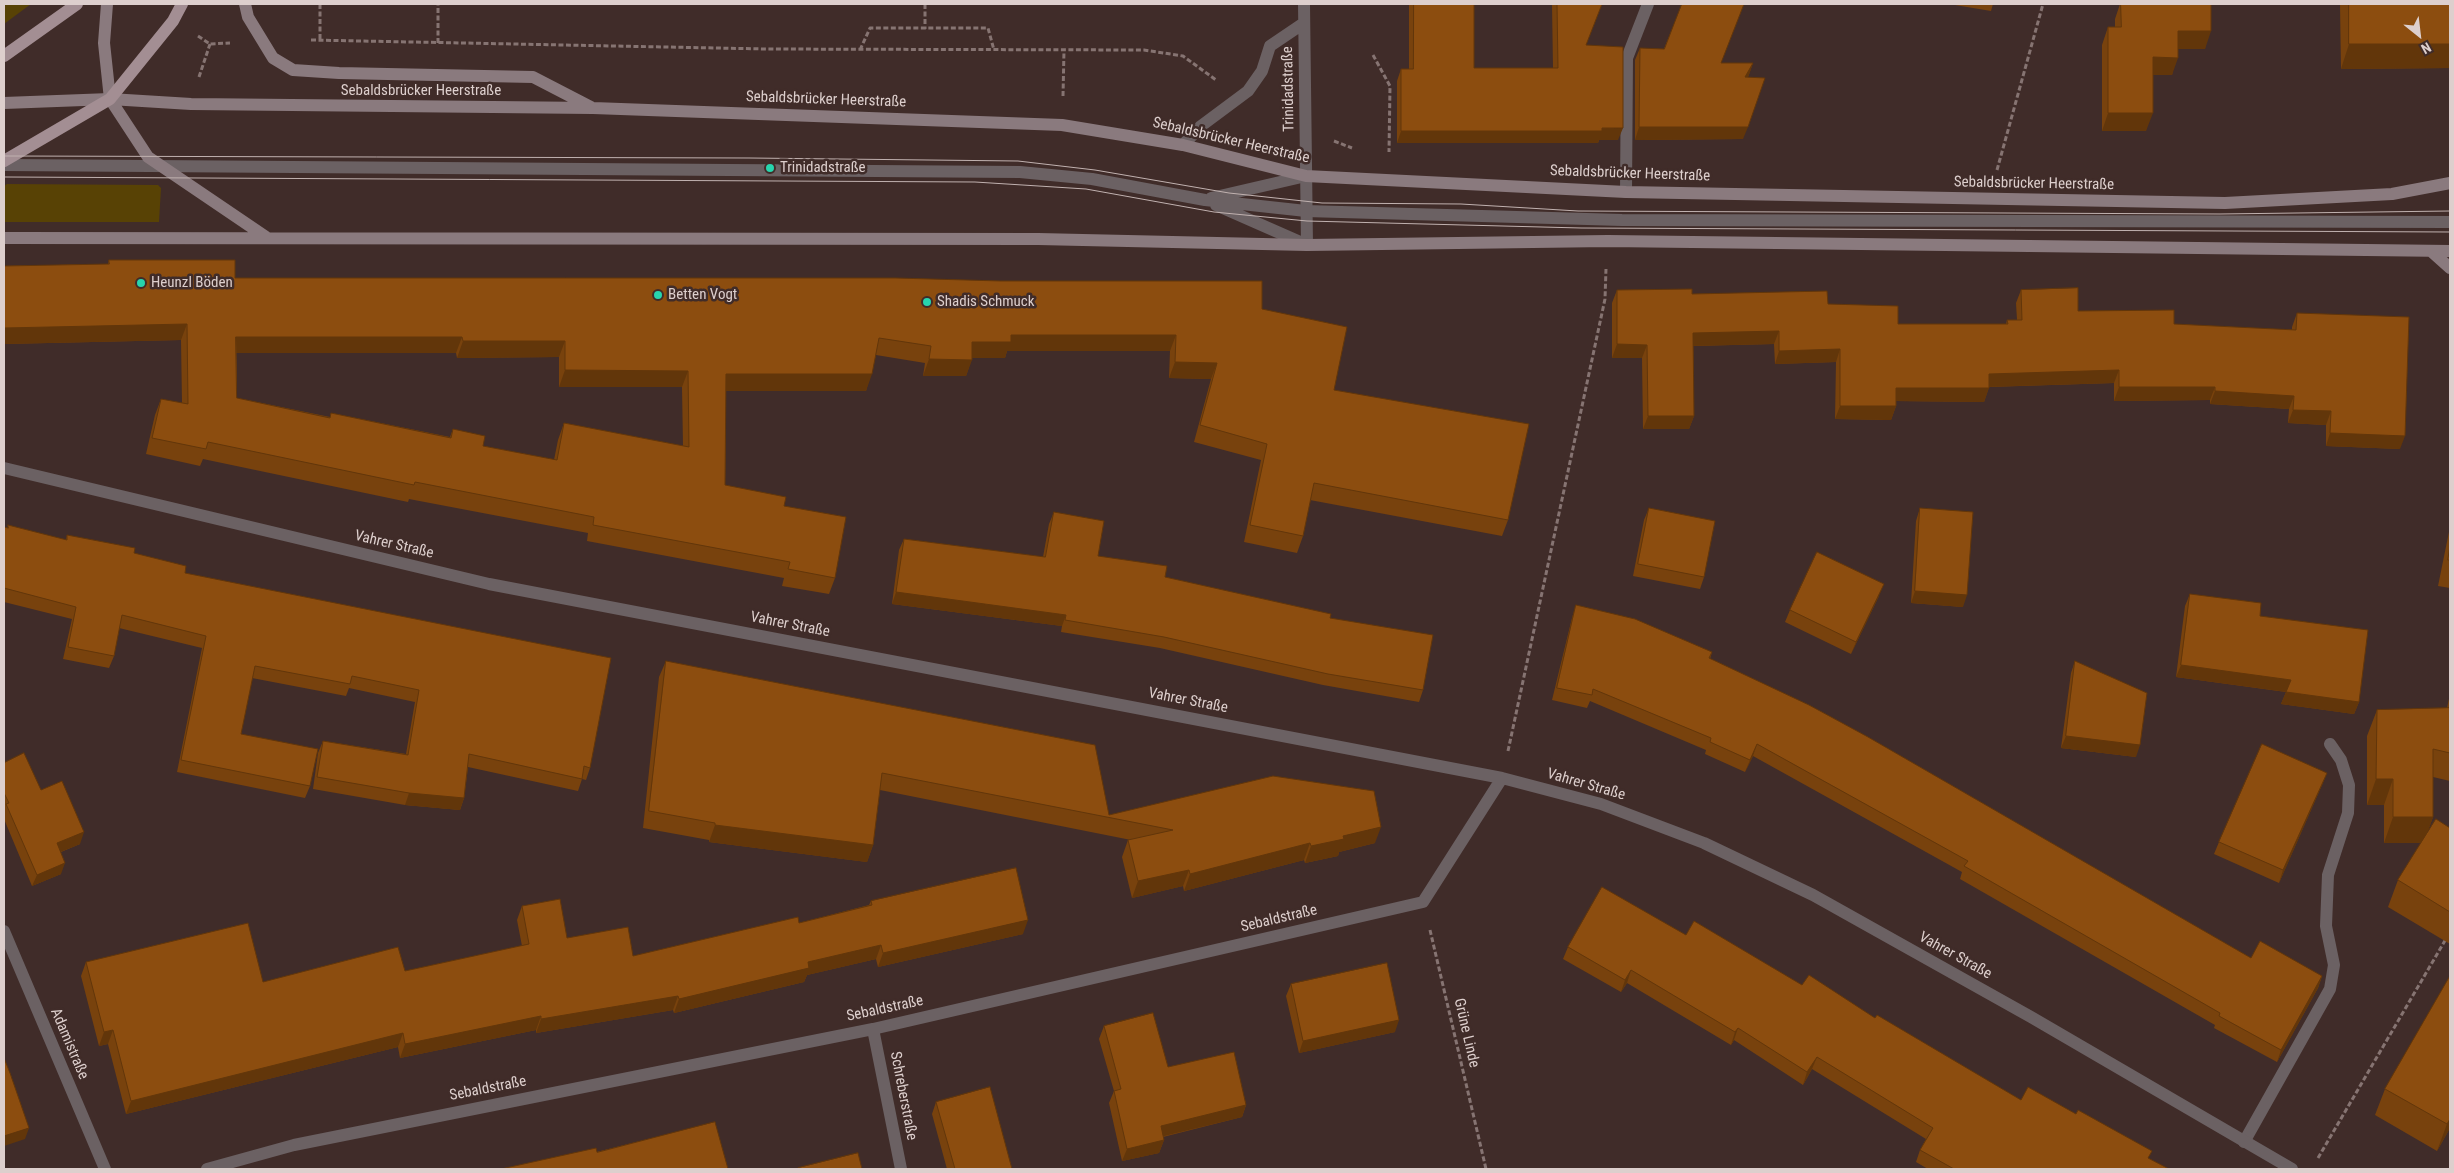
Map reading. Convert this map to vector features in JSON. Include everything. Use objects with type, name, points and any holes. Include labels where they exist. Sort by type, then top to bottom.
[{"type":"main road","points":[[4,56],[77,4]]},
{"type":"main road","points":[[107,4],[104,43],[110,99],[148,156],[266,237]]},
{"type":"main road","points":[[4,161],[110,99],[173,21],[182,4]]},
{"type":"main road","points":[[245,4],[248,18],[273,58],[293,70],[339,73],[533,77],[593,108]]},
{"type":"main road","name":"Sebaldsbrücker Heerstraße","points":[[4,103],[110,99],[222,105],[593,108],[1062,125],[1183,145],[1306,176],[1626,192],[1989,200],[2225,202],[2392,194],[2450,183]]},
{"type":"main road","points":[[4,238],[1038,239],[1307,245],[1608,241],[2450,251]]},
{"type":"main road","points":[[2430,251],[2450,268]]},
{"type":"street","name":"Trinidadstraße","points":[[1304,4],[1307,245]]},
{"type":"street","points":[[1626,192],[1627,58],[1648,4]]},
{"type":"street","name":"Trinidadstraße","points":[[1183,145],[1201,126],[1248,91],[1262,70],[1270,46],[1304,23]]},
{"type":"street","points":[[4,165],[1020,172],[1092,179],[1204,200],[1306,211],[1622,220],[2450,222]]},
{"type":"street","points":[[1204,200],[1306,176]]},
{"type":"street","points":[[1204,200],[1307,245]]},
{"type":"street","name":"Vahrer Straße","points":[[4,468],[489,584],[1502,778],[1602,804],[1686,836],[1813,894],[2292,1169]]},
{"type":"street","points":[[2244,1142],[2330,989],[2334,965],[2326,926],[2328,875],[2348,813],[2349,785],[2340,760],[2330,744]]},
{"type":"street","points":[[1423,902],[1502,778]]},
{"type":"street","name":"Sebaldstraße","points":[[207,1169],[294,1145],[873,1029],[1423,902]]},
{"type":"street","name":"Adamistraße","points":[[4,931],[105,1169]]},
{"type":"street","name":"Schreberstraße","points":[[873,1029],[901,1169]]},
{"type":"path","points":[[320,4],[320,40],[860,50],[1144,50],[1183,56],[1240,97]]},
{"type":"path","points":[[438,4],[438,43]]},
{"type":"path","points":[[925,4],[925,29]]},
{"type":"path","points":[[1989,200],[2044,4]]},
{"type":"path","points":[[860,50],[870,28],[988,28],[994,50]]},
{"type":"path","points":[[1373,55],[1390,86],[1390,153]]},
{"type":"path","points":[[1305,130],[1356,149]]},
{"type":"path","points":[[1502,778],[1605,299],[1608,241]]},
{"type":"path","name":"Grüne Linde","points":[[1423,902],[1486,1169]]},
{"type":"path","points":[[2316,1161],[2450,932]]},
{"type":"shaded area","points":[[5,4],[31,4],[4,24]]},
{"type":"shaded area","points":[[7,184],[158,185],[161,188],[159,222],[4,222],[4,186]]},
{"type":"building","points":[[1414,4],[1474,4],[1474,68],[1558,68],[1557,4],[1602,4],[1586,45],[1623,47],[1623,128],[1602,128],[1602,131],[1401,131],[1401,69],[1413,69]]},
{"type":"building","points":[[1682,4],[1744,4],[1721,63],[1753,63],[1745,77],[1765,78],[1748,127],[1639,127],[1640,48],[1664,49]]},
{"type":"building","points":[[2121,4],[2211,4],[2211,31],[2178,31],[2178,58],[2153,57],[2153,113],[2108,113],[2108,27],[2121,27]]},
{"type":"building","points":[[2349,4],[2450,4],[2450,44],[2349,44]]},
{"type":"building","points":[[109,260],[235,260],[235,278],[896,278],[1001,281],[1262,281],[1262,309],[1347,327],[1334,390],[1529,424],[1508,520],[1314,483],[1303,536],[1250,525],[1267,444],[1200,425],[1217,363],[1175,362],[1176,335],[1011,335],[1011,342],[972,342],[972,360],[929,359],[931,346],[879,338],[872,374],[726,374],[725,485],[786,497],[784,506],[846,517],[835,578],[788,569],[790,562],[593,525],[594,517],[415,482],[414,485],[208,442],[206,449],[152,438],[161,399],[188,404],[187,324],[4,328],[4,266],[109,264]],"holes":[[[236,337],[462,337],[463,341],[565,341],[565,370],[688,371],[689,447],[564,423],[557,460],[483,446],[485,436],[453,429],[451,438],[331,413],[330,418],[237,398]]]},
{"type":"building","points":[[2078,288],[2078,311],[2174,310],[2174,324],[2296,330],[2297,313],[2409,317],[2405,436],[2330,433],[2331,411],[2293,410],[2294,396],[2215,391],[2215,387],[2119,387],[2119,370],[1989,374],[1989,388],[1896,388],[1896,406],[1840,406],[1840,349],[1779,351],[1779,331],[1693,333],[1694,416],[1648,416],[1647,345],[1617,344],[1617,290],[1692,289],[1692,294],[1827,291],[1828,304],[1898,306],[1898,324],[2008,324],[2007,320],[2022,320],[2021,290]]},
{"type":"building","points":[[1649,508],[1715,521],[1704,577],[1638,564]]},
{"type":"building","points":[[1920,508],[1973,512],[1967,595],[1915,591]]},
{"type":"building","points":[[1054,512],[1104,521],[1098,556],[1167,566],[1165,577],[1331,614],[1330,618],[1433,635],[1423,690],[1328,674],[1164,637],[1065,620],[1066,615],[896,592],[904,539],[1045,557]]},
{"type":"building","points":[[8,525],[67,540],[67,535],[135,548],[134,553],[186,566],[185,573],[611,658],[590,768],[584,766],[582,779],[469,754],[464,798],[409,793],[317,777],[323,741],[408,755],[419,690],[352,676],[350,684],[255,666],[241,734],[318,749],[310,786],[181,760],[206,636],[122,615],[114,656],[68,647],[76,607],[4,588],[4,527],[8,528]]},
{"type":"building","points":[[1817,552],[1884,584],[1856,642],[1790,610]]},
{"type":"building","points":[[2190,594],[2261,603],[2260,616],[2368,630],[2359,702],[2286,692],[2291,680],[2181,665]]},
{"type":"building","points":[[1576,605],[1635,619],[1712,652],[1709,658],[1809,705],[1868,737],[2251,958],[2260,941],[2322,976],[2281,1050],[2219,1016],[2220,1013],[1964,866],[1968,861],[1757,744],[1750,760],[1710,742],[1711,738],[1593,689],[1592,695],[1557,688]]},
{"type":"building","points":[[666,661],[1095,745],[1109,815],[1273,776],[1374,791],[1381,827],[1343,836],[1344,839],[1311,846],[1310,843],[1190,874],[1189,870],[1138,881],[1128,840],[1173,830],[882,773],[873,845],[715,825],[715,823],[649,811]]},
{"type":"building","points":[[2075,661],[2147,693],[2140,745],[2066,736]]},
{"type":"building","points":[[2450,708],[2450,753],[2433,749],[2433,817],[2393,817],[2393,779],[2376,779],[2377,710]]},
{"type":"building","points":[[2262,744],[2327,773],[2283,870],[2219,842]]},
{"type":"building","points":[[24,753],[41,790],[62,781],[84,832],[57,843],[65,863],[37,875],[6,804],[9,803],[4,793],[4,763]]},
{"type":"building","points":[[2436,819],[2450,828],[2450,912],[2398,880]]},
{"type":"building","points":[[1016,868],[1028,920],[883,953],[881,945],[808,962],[809,968],[679,999],[678,996],[541,1019],[541,1016],[405,1044],[403,1033],[131,1101],[113,1030],[104,1032],[86,962],[248,923],[263,982],[398,947],[405,971],[529,944],[522,906],[560,899],[567,938],[628,927],[633,956],[798,917],[799,923],[872,905],[871,901]]},
{"type":"building","points":[[1602,887],[1686,935],[1694,921],[1802,985],[1809,975],[1875,1018],[1877,1015],[2021,1100],[2028,1087],[2076,1114],[2078,1110],[2152,1151],[2148,1158],[2169,1169],[1954,1169],[1920,1150],[1933,1128],[1817,1057],[1807,1072],[1738,1028],[1735,1032],[1631,970],[1625,980],[1568,947]]},
{"type":"building","points":[[1387,963],[1399,1020],[1303,1041],[1291,984]]},
{"type":"building","points":[[2450,976],[2450,1119],[2447,1124],[2385,1089]]},
{"type":"building","points":[[1153,1013],[1168,1067],[1234,1052],[1246,1105],[1161,1126],[1164,1140],[1127,1149],[1114,1091],[1121,1089],[1104,1026]]},
{"type":"building","points":[[4,1058],[29,1128],[4,1136]]},
{"type":"building","points":[[990,1087],[1012,1169],[955,1169],[936,1102]]},
{"type":"building","points":[[715,1122],[728,1169],[501,1169],[596,1148],[597,1152]]},
{"type":"building","points":[[858,1153],[862,1169],[798,1169],[798,1168]]},
{"type":"tram line","points":[[4,156],[750,158],[1018,161],[1095,170],[1229,193],[1322,203],[1461,204],[1578,211],[2220,214],[2450,211]]},
{"type":"tram line","points":[[4,177],[975,182],[1086,189],[1214,212],[1307,221],[1581,228],[2450,232]]},
{"type":"place","name":"Trinidadstraße","points":[[770,168]]},
{"type":"place","name":"Heunzl Böden","points":[[141,283]]},
{"type":"place","name":"Betten Vogt","points":[[658,295]]},
{"type":"place","name":"Shadis Schmuck","points":[[927,302]]}]
